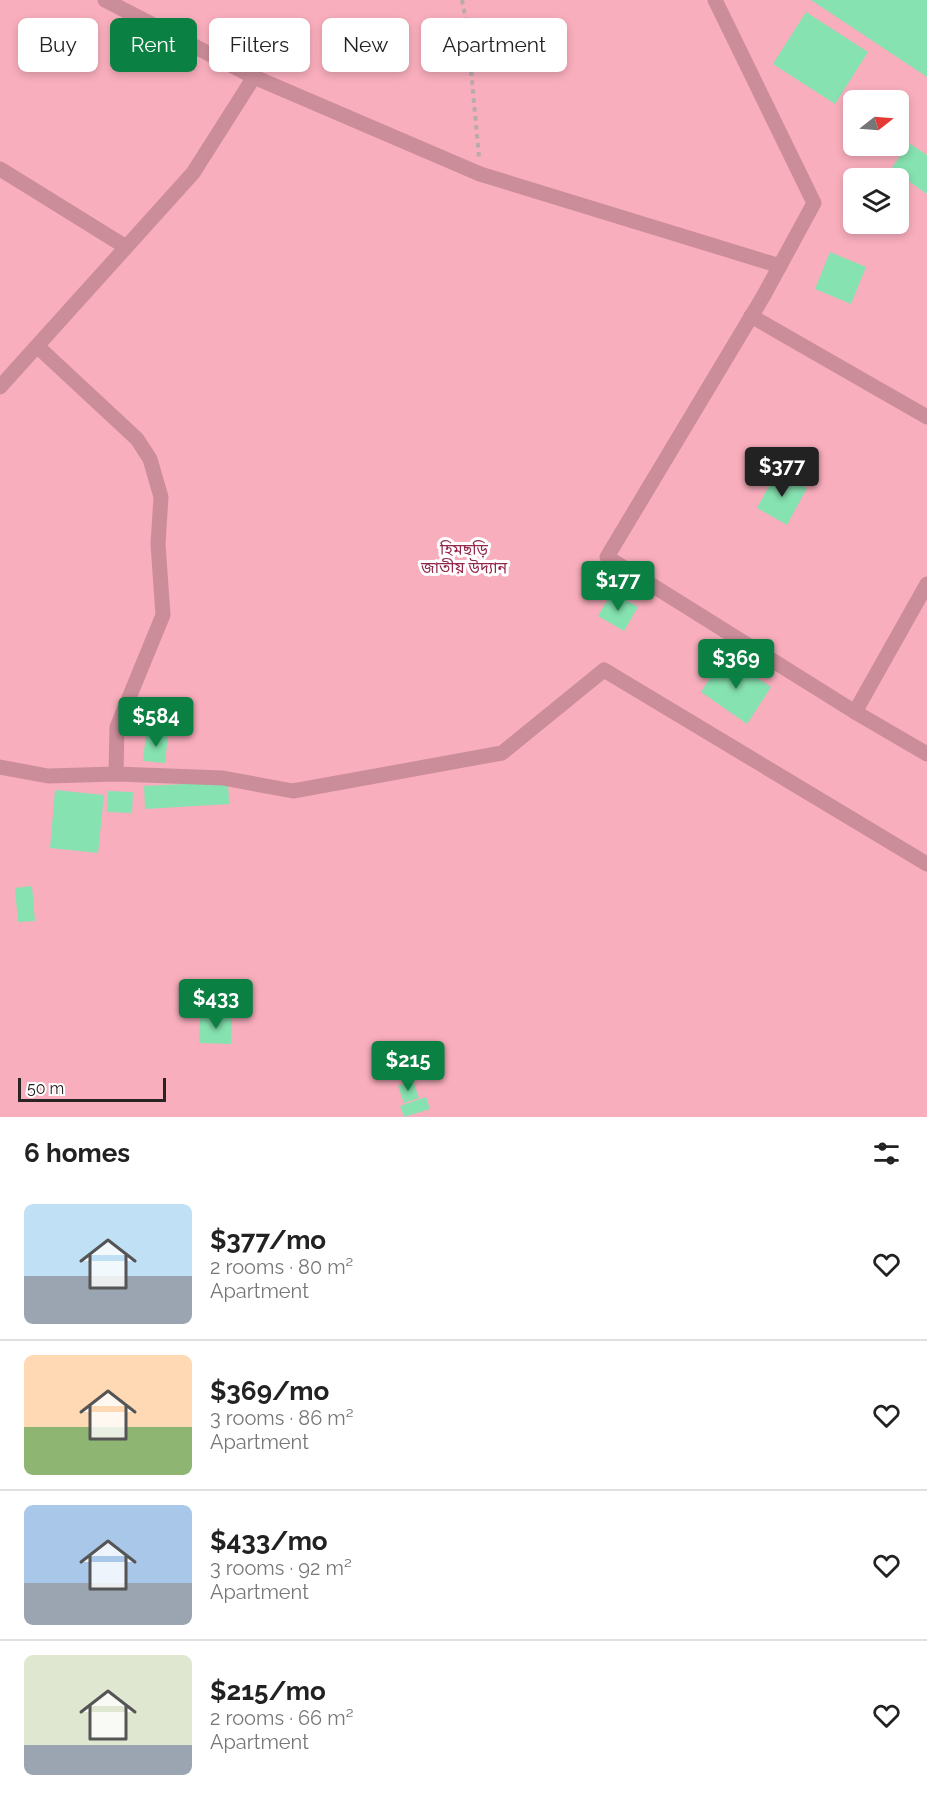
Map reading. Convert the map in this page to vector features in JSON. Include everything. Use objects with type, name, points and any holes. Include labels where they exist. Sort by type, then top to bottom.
[{"type":"street","points":[[105,0],[254,77],[480,174],[780,266]]},
{"type":"street","points":[[715,0],[814,203],[764,295],[607,557],[855,712],[927,754]]},
{"type":"street","points":[[0,387],[194,172],[254,77]]},
{"type":"street","points":[[0,169],[126,247]]},
{"type":"street","points":[[751,316],[927,417]]},
{"type":"street","points":[[37,346],[137,438],[150,459],[161,496],[158,544],[163,615],[117,727],[116,774]]},
{"type":"street","points":[[855,712],[927,584]]},
{"type":"street","points":[[0,767],[48,776],[116,774],[223,778],[293,791],[502,753],[604,670],[927,864]]},
{"type":"path","points":[[462,0],[467,26],[480,174]]},
{"type":"green space","name":"হিমছড়ি জাতীয় উদ্যান","points":[[0,0],[927,0],[927,1117],[0,1117]]},
{"type":"building","points":[[811,0],[927,0],[927,77]]},
{"type":"building","points":[[806,12],[868,52],[835,104],[773,64]]},
{"type":"building","points":[[909,143],[927,155],[927,194],[909,182],[909,168],[892,168],[900,156],[909,156]]},
{"type":"building","points":[[830,252],[866,267],[851,304],[815,289]]},
{"type":"building","points":[[777,471],[807,488],[787,525],[757,508]]},
{"type":"building","points":[[612,592],[638,607],[624,631],[598,616]]},
{"type":"building","points":[[724,656],[771,687],[747,724],[701,692]]},
{"type":"building","points":[[146,733],[168,735],[165,763],[143,761]]},
{"type":"building","points":[[228,782],[229,804],[145,809],[144,786]]},
{"type":"building","points":[[55,790],[104,795],[98,853],[50,848]]},
{"type":"building","points":[[108,791],[133,792],[132,813],[107,812]]},
{"type":"building","points":[[32,886],[35,921],[18,922],[15,888]]},
{"type":"building","points":[[200,1016],[232,1017],[231,1044],[199,1043]]},
{"type":"building","points":[[413,1081],[419,1098],[404,1103],[398,1086]]},
{"type":"building","points":[[426,1097],[430,1109],[404,1117],[400,1106]]}]
